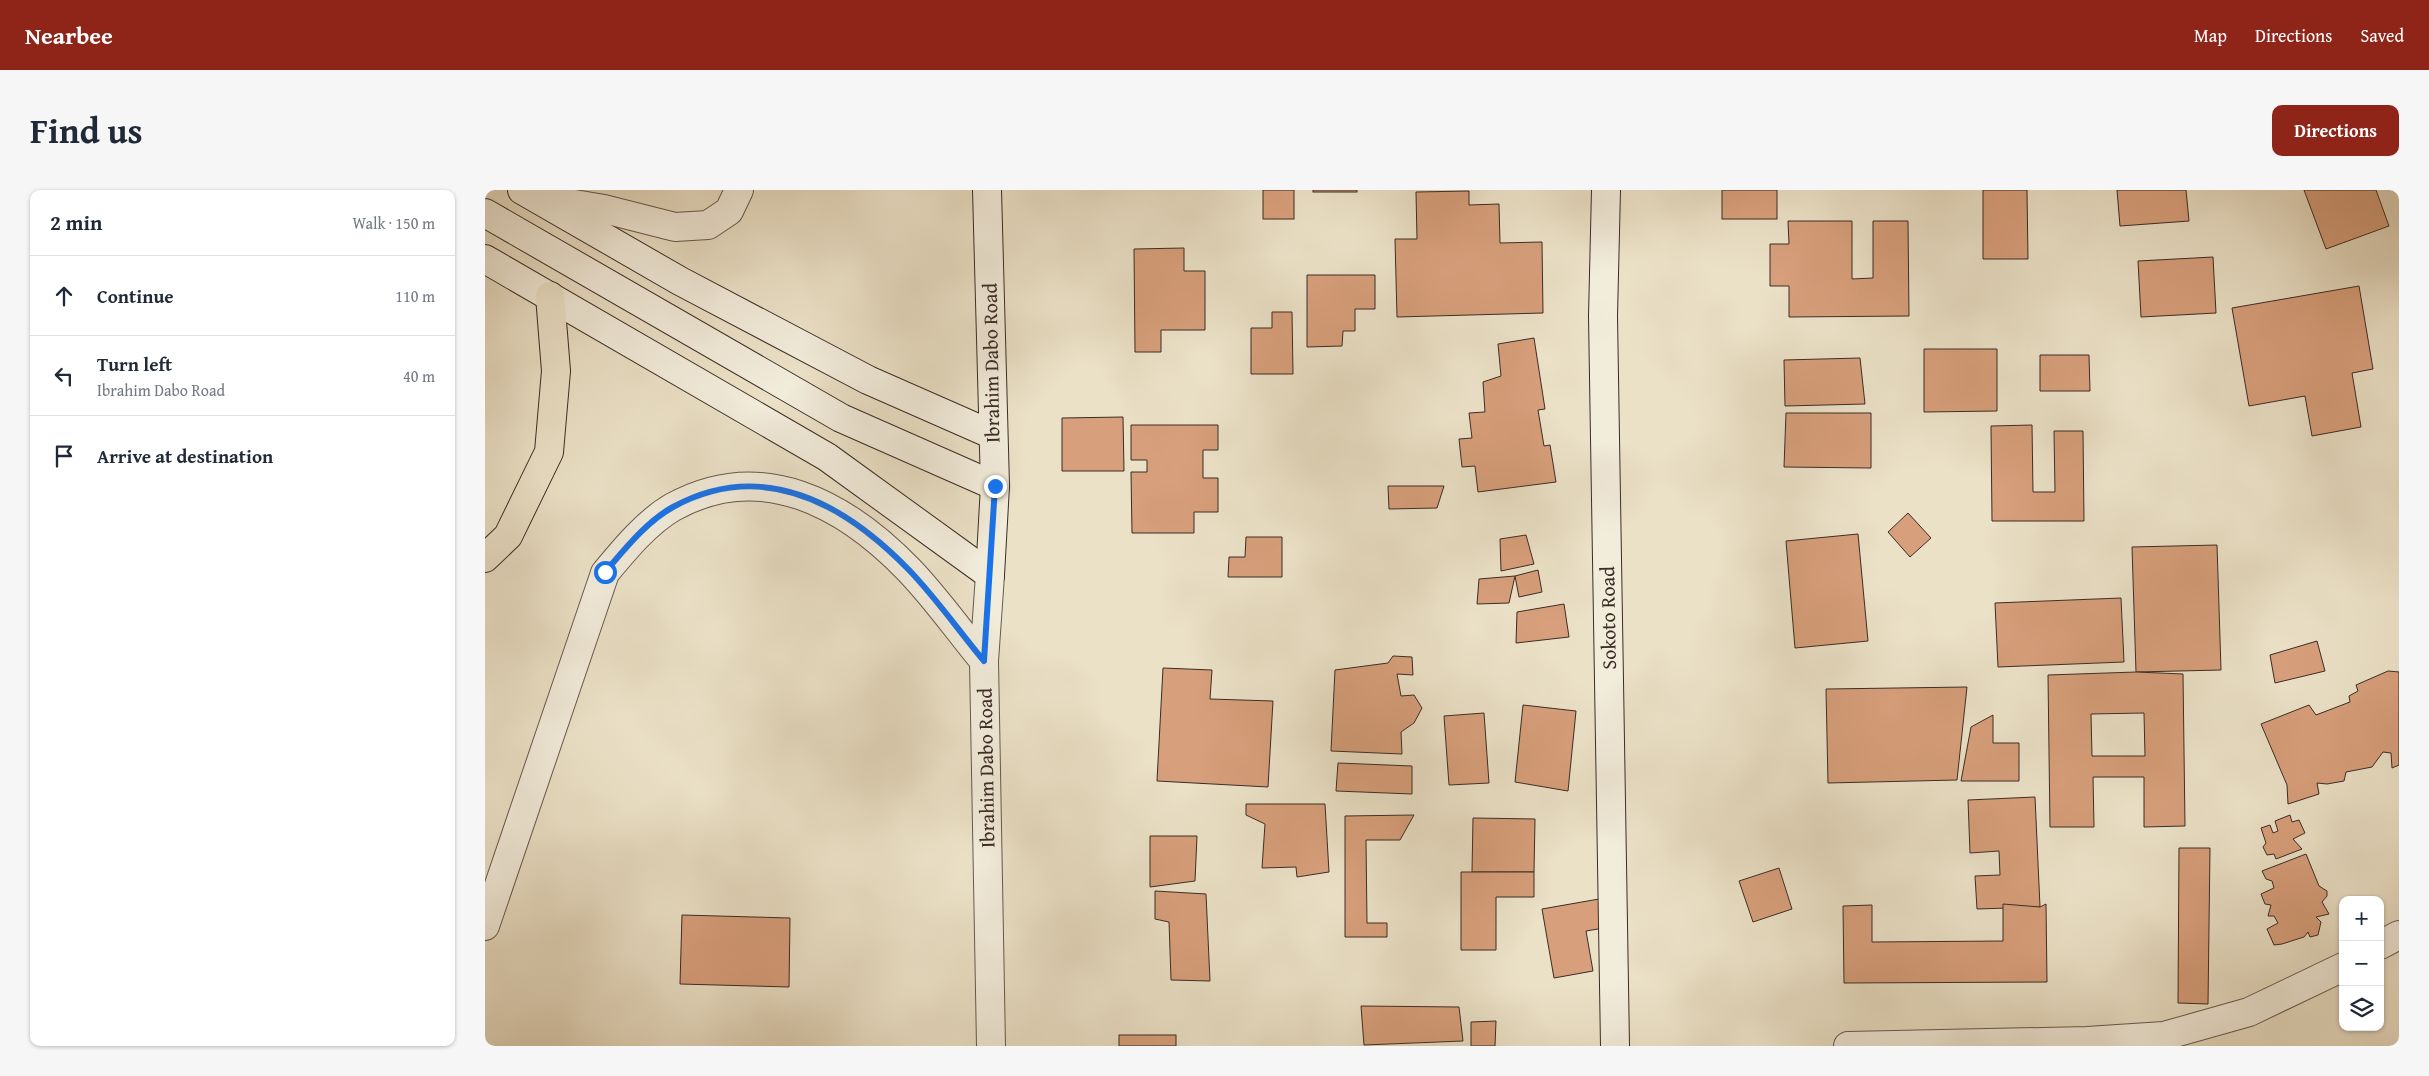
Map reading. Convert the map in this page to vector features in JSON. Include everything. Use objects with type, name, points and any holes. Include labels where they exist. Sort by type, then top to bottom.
[{"type":"highway","points":[[485,558],[507,536],[549,452],[556,371],[550,296]]},
{"type":"street","points":[[528,194],[604,209],[675,227],[708,224],[729,211],[739,190]]},
{"type":"street","name":"Ibrahim Dabo Road","points":[[987,190],[995,486],[984,661],[991,1046]]},
{"type":"street","name":"Sokoto Road","points":[[1606,190],[1603,316],[1615,1046]]},
{"type":"street","points":[[528,194],[680,281],[868,380],[993,436]]},
{"type":"street","points":[[485,213],[841,418],[995,486]]},
{"type":"street","points":[[485,259],[827,457],[990,575]]},
{"type":"street","points":[[485,926],[605,572],[631,541],[672,508],[719,488],[761,486],[799,493],[834,510],[872,538],[909,570],[984,661]]},
{"type":"street","points":[[2384,943],[2399,934]]},
{"type":"street","points":[[1847,1046],[2087,1041],[2163,1036],[2249,1012],[2339,969]]},
{"type":"building","points":[[1263,190],[1294,190],[1294,219],[1263,219]]},
{"type":"building","points":[[1313,190],[1357,190],[1357,192],[1313,192]]},
{"type":"building","points":[[1722,190],[1777,190],[1777,219],[1722,219]]},
{"type":"building","points":[[1983,190],[2027,190],[2028,259],[1983,259]]},
{"type":"building","points":[[2117,190],[2186,190],[2189,221],[2120,226]]},
{"type":"building","points":[[2304,190],[2376,190],[2389,226],[2326,249]]},
{"type":"building","points":[[1469,191],[1469,205],[1499,204],[1500,243],[1542,242],[1543,313],[1397,317],[1395,239],[1417,239],[1416,192]]},
{"type":"building","points":[[1788,221],[1852,221],[1852,279],[1873,278],[1873,221],[1908,221],[1909,316],[1789,317],[1789,286],[1770,286],[1770,244],[1789,244]]},
{"type":"building","points":[[1184,248],[1184,271],[1205,271],[1205,330],[1161,330],[1161,352],[1135,352],[1134,249]]},
{"type":"building","points":[[2213,257],[2216,313],[2141,317],[2138,261]]},
{"type":"building","points":[[1307,275],[1375,275],[1375,309],[1355,309],[1355,331],[1343,331],[1342,346],[1307,347]]},
{"type":"building","points":[[2359,286],[2373,369],[2352,373],[2361,427],[2312,436],[2305,396],[2249,406],[2232,308]]},
{"type":"building","points":[[1272,312],[1292,312],[1293,374],[1251,374],[1251,328],[1272,328]]},
{"type":"building","points":[[1534,338],[1545,409],[1538,410],[1544,446],[1550,445],[1556,482],[1478,492],[1475,466],[1462,467],[1459,439],[1472,438],[1469,413],[1485,412],[1483,382],[1501,376],[1498,344]]},
{"type":"building","points":[[1924,349],[1997,349],[1997,411],[1924,412]]},
{"type":"building","points":[[2040,355],[2089,355],[2090,391],[2040,391]]},
{"type":"building","points":[[1860,358],[1865,404],[1785,406],[1784,360]]},
{"type":"building","points":[[1786,413],[1871,413],[1871,468],[1784,467]]},
{"type":"building","points":[[1123,417],[1124,471],[1062,471],[1062,418]]},
{"type":"building","points":[[1131,425],[1218,425],[1218,450],[1203,450],[1203,478],[1218,478],[1218,512],[1194,512],[1194,533],[1132,533],[1131,472],[1147,472],[1147,460],[1131,460]]},
{"type":"building","points":[[2032,425],[2033,492],[2055,492],[2054,431],[2083,431],[2084,521],[1992,521],[1991,426]]},
{"type":"building","points":[[1388,486],[1444,486],[1437,508],[1389,509]]},
{"type":"building","points":[[1908,513],[1931,538],[1910,557],[1888,532]]},
{"type":"building","points":[[1858,534],[1868,641],[1795,648],[1786,541]]},
{"type":"building","points":[[1526,535],[1534,564],[1501,571],[1500,539]]},
{"type":"building","points":[[1246,537],[1282,537],[1282,577],[1228,577],[1229,557],[1245,557]]},
{"type":"building","points":[[2217,545],[2221,670],[2136,672],[2132,547]]},
{"type":"building","points":[[1538,570],[1542,592],[1519,597],[1515,576]]},
{"type":"building","points":[[1515,576],[1509,603],[1477,604],[1479,579]]},
{"type":"building","points":[[2121,598],[2124,662],[1998,667],[1995,603]]},
{"type":"building","points":[[1564,604],[1569,637],[1516,643],[1517,612]]},
{"type":"building","points":[[2317,641],[2325,671],[2275,683],[2270,655]]},
{"type":"building","points":[[1393,656],[1412,657],[1413,675],[1397,674],[1401,696],[1414,695],[1422,708],[1414,723],[1401,732],[1402,754],[1331,751],[1335,670],[1388,663]]},
{"type":"building","points":[[1163,668],[1212,670],[1210,699],[1273,701],[1268,787],[1157,781]]},
{"type":"building","points":[[2388,671],[2399,672],[2399,765],[2392,768],[2391,753],[2383,752],[2372,767],[2346,772],[2344,781],[2327,784],[2317,783],[2319,794],[2288,804],[2287,785],[2261,724],[2309,705],[2316,715],[2350,702],[2349,696],[2358,691],[2356,685]]},
{"type":"building","points":[[2136,672],[2183,674],[2185,826],[2144,827],[2144,777],[2093,777],[2094,827],[2050,827],[2048,675]],"holes":[[[2144,713],[2145,756],[2092,756],[2091,714]]]},
{"type":"building","points":[[1967,687],[1957,780],[1828,783],[1826,689]]},
{"type":"building","points":[[1523,705],[1576,711],[1568,791],[1515,782]]},
{"type":"building","points":[[1484,713],[1489,783],[1449,785],[1444,716]]},
{"type":"building","points":[[1993,715],[1993,743],[2019,743],[2019,781],[1961,781],[1971,727]]},
{"type":"building","points":[[1338,763],[1412,766],[1412,794],[1336,791]]},
{"type":"building","points":[[2035,797],[2040,907],[1977,909],[1975,876],[2000,875],[1999,851],[1970,853],[1968,800]]},
{"type":"building","points":[[1246,804],[1325,804],[1329,872],[1297,877],[1296,867],[1262,868],[1265,824],[1246,815]]},
{"type":"building","points":[[1414,815],[1400,840],[1366,840],[1367,923],[1387,923],[1387,937],[1345,937],[1345,816]]},
{"type":"building","points":[[2290,815],[2292,822],[2299,820],[2305,833],[2293,839],[2302,849],[2276,859],[2274,854],[2267,855],[2263,847],[2266,843],[2261,828],[2270,825],[2273,833],[2278,831],[2275,821]]},
{"type":"building","points":[[1473,818],[1535,819],[1534,872],[1472,872]]},
{"type":"building","points":[[1150,836],[1197,836],[1195,881],[1150,887]]},
{"type":"building","points":[[2179,848],[2210,848],[2208,1004],[2178,1003]]},
{"type":"building","points":[[2306,854],[2319,886],[2327,891],[2327,896],[2322,902],[2329,914],[2316,917],[2321,922],[2318,935],[2310,937],[2308,932],[2304,937],[2274,945],[2267,929],[2278,923],[2274,916],[2268,916],[2271,905],[2265,904],[2261,894],[2274,888],[2272,881],[2266,879],[2262,871]]},
{"type":"building","points":[[1779,868],[1792,909],[1753,922],[1739,881]]},
{"type":"building","points":[[1461,872],[1534,872],[1534,897],[1496,897],[1496,950],[1461,950]]},
{"type":"building","points":[[1155,891],[1206,894],[1210,981],[1171,980],[1169,922],[1155,919]]},
{"type":"building","points":[[1599,899],[1604,928],[1586,931],[1593,971],[1554,978],[1542,909]]},
{"type":"building","points":[[2003,904],[2040,907],[2046,904],[2047,982],[1844,983],[1843,906],[1872,905],[1872,942],[2003,941]]},
{"type":"building","points":[[682,915],[790,918],[789,987],[680,984]]},
{"type":"building","points":[[1361,1006],[1459,1007],[1463,1041],[1364,1045]]},
{"type":"building","points":[[1496,1021],[1495,1046],[1471,1046],[1471,1022]]},
{"type":"building","points":[[1119,1035],[1176,1035],[1176,1046],[1119,1046]]},
{"type":"route","points":[[605,572],[631,541],[672,508],[719,488],[761,486],[799,493],[834,510],[872,538],[909,570],[984,661],[995,486]]}]
